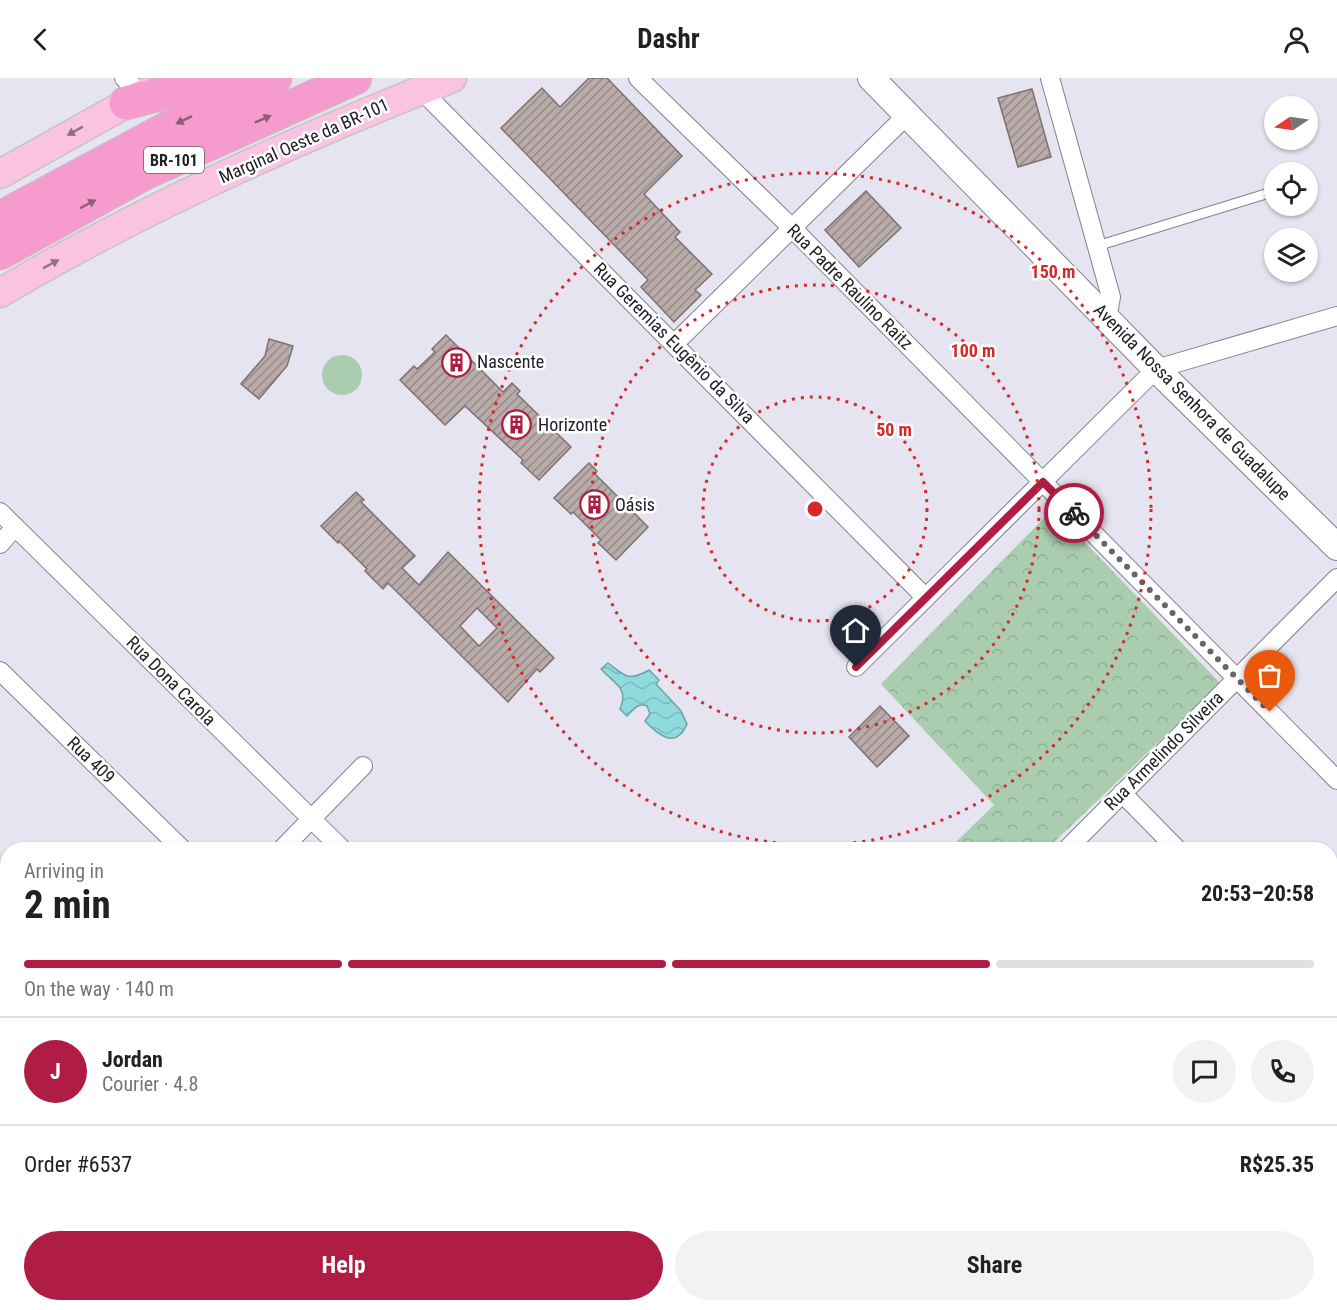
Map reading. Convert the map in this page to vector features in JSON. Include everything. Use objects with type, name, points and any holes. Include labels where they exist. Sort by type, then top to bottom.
[{"type":"highway","points":[[131,92],[220,78]]},
{"type":"highway","name":"BR-101","points":[[0,218],[170,127],[275,78]]},
{"type":"highway","name":"BR-101","points":[[0,253],[146,173],[355,78]]},
{"type":"main road","points":[[0,173],[131,92],[175,78]]},
{"type":"main road","name":"Marginal Oeste da BR-101","points":[[0,293],[165,204],[324,130],[452,78]]},
{"type":"street","name":"Rua Padre Raulino Raitz","points":[[638,78],[792,228],[1337,780]]},
{"type":"street","name":"Avenida Nossa Senhora de Guadalupe","points":[[871,78],[1156,369],[1337,547]]},
{"type":"street","points":[[1050,78],[1111,297],[1109,308],[1104,316]]},
{"type":"street","name":"Rua Geremias Eugênio da Silva","points":[[421,90],[926,598]]},
{"type":"street","points":[[674,344],[907,115]]},
{"type":"street","points":[[856,667],[1156,369],[1336,318]]},
{"type":"street","name":"Rua Dona Carola","points":[[0,512],[335,842]]},
{"type":"street","points":[[0,544],[15,527]]},
{"type":"street","name":"Rua Armelindo Silveira","points":[[1074,842],[1337,578]]},
{"type":"street","name":"Rua 409","points":[[0,671],[175,842]]},
{"type":"street","points":[[289,842],[363,766]]},
{"type":"street","points":[[1122,793],[1170,842]]},
{"type":"lane","points":[[1097,246],[1264,195]]},
{"type":"green space","points":[[342,355],[350,356],[356,361],[361,367],[361,383],[356,389],[350,394],[342,395],[334,394],[328,389],[323,383],[322,375],[323,367],[328,361],[334,356]]},
{"type":"green space","points":[[1053,509],[1220,683],[1054,842],[956,842],[994,805],[881,684]]},
{"type":"water","points":[[608,663],[627,676],[636,676],[649,670],[659,680],[656,684],[681,711],[687,724],[683,732],[672,738],[661,735],[645,721],[650,714],[647,706],[644,705],[636,707],[627,716],[620,709],[622,691],[601,669]]},
{"type":"building","points":[[589,78],[607,78],[682,156],[644,194],[680,232],[675,237],[712,274],[695,290],[701,295],[674,322],[641,287],[648,280],[501,128],[542,88],[560,107]]},
{"type":"building","points":[[1032,89],[1051,157],[1018,167],[998,98]]},
{"type":"building","points":[[866,191],[901,228],[859,267],[825,230]]},
{"type":"building","points":[[446,335],[503,392],[512,383],[520,391],[517,394],[571,447],[539,480],[521,463],[523,460],[465,406],[445,425],[400,380],[414,366],[417,369],[435,352],[432,349]]},
{"type":"building","points":[[269,339],[293,346],[287,366],[259,399],[241,384],[265,356]]},
{"type":"building","name":"Oásis","points":[[589,463],[597,471],[595,474],[648,527],[616,560],[598,543],[601,540],[573,512],[571,514],[554,498]]},
{"type":"building","points":[[356,492],[364,500],[361,502],[415,556],[402,568],[419,585],[448,552],[554,658],[540,672],[537,669],[508,702],[388,583],[383,589],[365,571],[367,569],[321,526]],"holes":[[[477,608],[497,628],[479,646],[460,626]]]},
{"type":"building","points":[[880,706],[909,736],[877,767],[849,737]]},
{"type":"way so far","points":[[1074,513],[1270,712]]},
{"type":"place","name":"Nascente","points":[[456,362]]},
{"type":"place","name":"Horizonte","points":[[517,425]]},
{"type":"place","name":"Oásis","points":[[594,505]]},
{"type":"route","points":[[856,667],[1043,482],[1074,513]]}]
